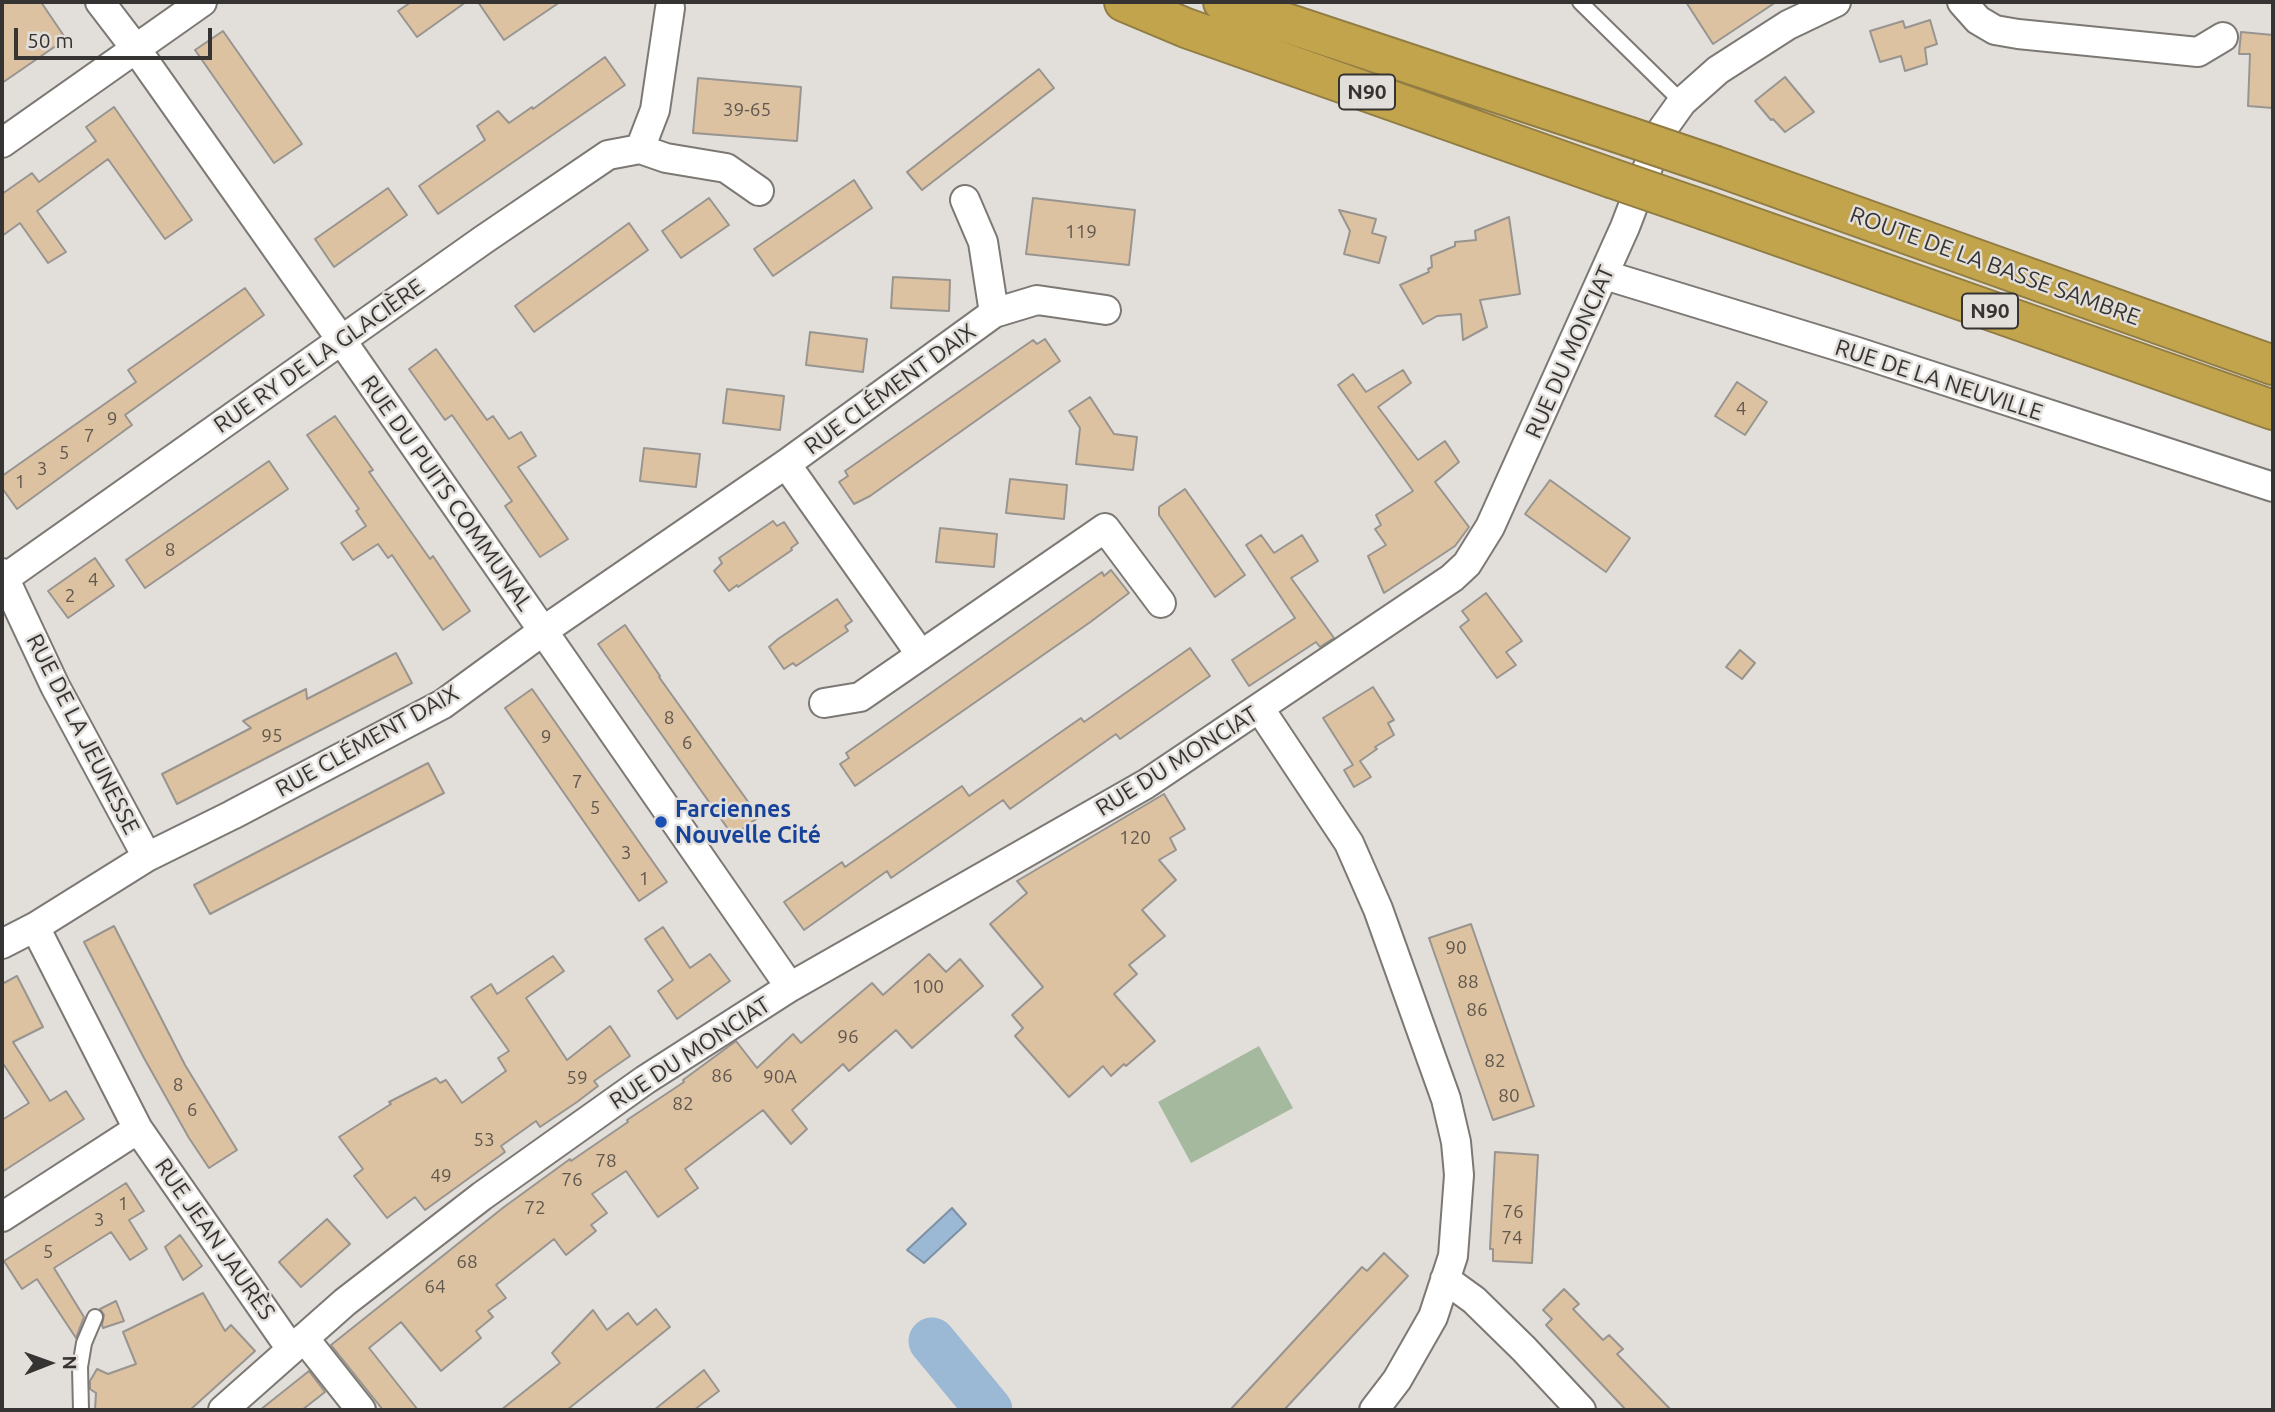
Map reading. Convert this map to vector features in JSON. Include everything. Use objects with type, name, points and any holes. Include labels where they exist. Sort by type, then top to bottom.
[{"type":"highway","name":"ROUTE DE LA BASSE SAMBRE","points":[[1124,2],[1186,28],[2273,410]]},
{"type":"highway","name":"ROUTE DE LA BASSE SAMBRE","points":[[1223,2],[1716,166],[2273,365]]},
{"type":"street","name":"RUE DU PUITS COMMUNAL","points":[[100,2],[342,341],[790,987]]},
{"type":"street","points":[[2,143],[202,2]]},
{"type":"street","name":"RUE DU MONCIAT","points":[[223,1410],[345,1302],[482,1196],[645,1080],[790,987],[905,924],[1146,784],[1433,592],[1467,564],[1490,527],[1605,275],[1662,130],[1682,102],[1718,70],[1788,24],[1836,2]]},
{"type":"street","points":[[1962,2],[1978,20],[1996,30],[2018,34],[2198,52],[2223,37]]},
{"type":"street","points":[[640,149],[655,110],[670,8]]},
{"type":"street","name":"RUE RY DE LA GLACIÈRE","points":[[3,576],[608,155],[640,149],[666,158],[726,168],[759,191]]},
{"type":"street","name":"RUE CLÉMENT DAIX","points":[[965,200],[983,242],[994,313]]},
{"type":"street","name":"RUE DE LA NEUVILLE","points":[[1605,275],[1854,351],[2273,487]]},
{"type":"street","name":"RUE CLÉMENT DAIX","points":[[2,944],[35,927],[146,857],[443,704],[543,631],[786,464],[994,313],[1037,300],[1106,310]]},
{"type":"street","name":"RUE CLÉMENT DAIX","points":[[786,464],[921,655]]},
{"type":"street","points":[[824,703],[860,696],[1105,528],[1161,603]]},
{"type":"street","name":"RUE DE LA JEUNESSE","points":[[3,576],[55,687],[146,857]]},
{"type":"street","points":[[1260,709],[1349,843],[1378,909],[1446,1099],[1456,1142],[1459,1175],[1453,1256],[1433,1317],[1397,1380],[1374,1410]]},
{"type":"street","name":"RUE JEAN JAURÈS","points":[[35,927],[138,1129],[298,1343]]},
{"type":"street","points":[[2,1217],[138,1129]]},
{"type":"street","points":[[1445,1279],[1474,1300],[1581,1410]]},
{"type":"street","points":[[298,1343],[361,1410]]},
{"type":"lane","points":[[1580,2],[1682,102]]},
{"type":"lane","points":[[81,1410],[80,1367],[84,1343],[95,1317]]},
{"type":"green space","points":[[1259,1046],[1293,1108],[1191,1163],[1158,1102]]},
{"type":"water","points":[[952,1208],[966,1224],[924,1263],[907,1250]]},
{"type":"building","points":[[2,2],[41,2],[66,39],[2,83]]},
{"type":"building","points":[[411,2],[466,2],[417,37],[398,11]]},
{"type":"building","points":[[478,2],[560,2],[504,40]]},
{"type":"building","points":[[1686,2],[1776,2],[1713,44]]},
{"type":"building","points":[[1930,20],[1937,44],[1925,48],[1927,64],[1905,71],[1901,56],[1880,62],[1870,31],[1903,21],[1905,28]]},
{"type":"building","points":[[223,31],[302,144],[274,163],[195,50]]},
{"type":"building","points":[[2241,32],[2273,35],[2273,108],[2248,106],[2250,54],[2239,54]]},
{"type":"building","points":[[605,57],[625,85],[438,214],[419,186],[485,140],[477,126],[498,111],[509,123]]},
{"type":"building","points":[[1039,69],[1054,88],[922,190],[907,172]]},
{"type":"building","points":[[1785,77],[1814,112],[1785,132],[1755,101]]},
{"type":"building","points":[[698,78],[801,87],[797,141],[693,133]]},
{"type":"building","points":[[114,107],[192,220],[165,239],[108,159],[37,211],[66,252],[48,263],[20,223],[2,236],[2,194],[32,173],[39,182],[96,141],[86,127]]},
{"type":"building","points":[[854,180],[872,208],[773,276],[754,249]]},
{"type":"building","points":[[388,188],[407,215],[334,267],[315,239]]},
{"type":"building","points":[[709,198],[729,225],[681,258],[662,231]]},
{"type":"building","points":[[1033,198],[1135,210],[1129,265],[1026,254]]},
{"type":"building","points":[[1339,210],[1376,219],[1372,233],[1386,237],[1379,263],[1344,254],[1350,231]]},
{"type":"building","points":[[1509,217],[1520,294],[1480,300],[1487,327],[1463,340],[1461,314],[1437,316],[1423,324],[1400,285],[1429,272],[1428,269],[1432,267],[1431,256],[1455,246],[1455,242],[1476,240],[1475,231]]},
{"type":"building","points":[[629,223],[648,250],[534,332],[515,306]]},
{"type":"building","points":[[893,277],[950,280],[949,311],[891,308]]},
{"type":"building","points":[[245,288],[264,315],[125,415],[132,425],[17,509],[2,488],[2,476],[136,382],[128,370]]},
{"type":"building","points":[[810,332],[867,339],[863,372],[806,365]]},
{"type":"building","points":[[1045,339],[1060,361],[870,496],[854,504],[839,482],[848,476],[845,471],[1033,340],[1037,344]]},
{"type":"building","points":[[436,349],[487,420],[493,416],[509,439],[521,432],[536,456],[518,467],[568,539],[540,557],[505,506],[512,501],[452,415],[445,420],[409,369]]},
{"type":"building","points":[[1403,370],[1411,383],[1378,407],[1418,460],[1445,441],[1459,462],[1435,482],[1469,527],[1455,546],[1384,593],[1368,556],[1386,545],[1375,529],[1381,525],[1376,515],[1413,491],[1338,385],[1353,374],[1366,392]]},
{"type":"building","points":[[1737,382],[1767,402],[1745,435],[1715,416]]},
{"type":"building","points":[[727,389],[784,396],[780,430],[723,423]]},
{"type":"building","points":[[1090,397],[1114,434],[1137,437],[1133,470],[1076,464],[1080,428],[1069,411]]},
{"type":"building","points":[[335,416],[373,470],[369,472],[430,559],[433,556],[470,611],[443,630],[392,555],[388,558],[378,544],[353,560],[341,543],[366,526],[356,511],[359,509],[307,435]]},
{"type":"building","points":[[644,448],[700,454],[696,487],[640,481]]},
{"type":"building","points":[[269,461],[288,489],[145,588],[126,560]]},
{"type":"building","points":[[1010,479],[1067,485],[1064,519],[1006,513]]},
{"type":"building","points":[[1550,480],[1630,538],[1606,572],[1525,514]]},
{"type":"building","points":[[1185,489],[1245,575],[1215,597],[1159,515],[1159,507]]},
{"type":"building","points":[[773,521],[777,526],[784,522],[798,543],[792,550],[729,591],[714,571],[722,563],[719,558]]},
{"type":"building","points":[[940,528],[997,534],[994,567],[936,562]]},
{"type":"building","points":[[1261,535],[1274,553],[1302,535],[1318,561],[1291,578],[1334,638],[1320,647],[1316,642],[1249,686],[1232,660],[1295,618],[1246,545]]},
{"type":"building","points":[[95,558],[114,586],[68,618],[48,591]]},
{"type":"building","points":[[1111,570],[1129,593],[855,786],[840,764],[849,758],[846,753],[1102,572],[1104,576]]},
{"type":"building","points":[[1486,593],[1522,641],[1506,652],[1516,665],[1497,678],[1460,627],[1469,620],[1462,611]]},
{"type":"building","points":[[837,599],[852,621],[845,626],[848,631],[796,666],[793,663],[784,669],[769,647]]},
{"type":"building","points":[[625,625],[759,817],[733,836],[598,644]]},
{"type":"building","points":[[1190,648],[1210,676],[1120,739],[1116,734],[1010,809],[1003,800],[891,878],[887,871],[804,930],[784,902],[842,862],[845,867],[962,786],[969,796],[1081,718],[1084,722]]},
{"type":"building","points":[[1740,650],[1755,663],[1742,679],[1726,667]]},
{"type":"building","points":[[396,653],[412,683],[177,804],[162,774],[251,728],[243,721],[306,689],[307,699]]},
{"type":"building","points":[[1373,687],[1394,720],[1388,723],[1394,735],[1360,761],[1371,777],[1354,787],[1344,770],[1353,765],[1323,718]]},
{"type":"building","points":[[532,689],[667,882],[639,901],[505,708]]},
{"type":"building","points":[[428,763],[444,793],[210,914],[194,885]]},
{"type":"building","points":[[1164,794],[1185,829],[1170,838],[1176,850],[1159,860],[1176,880],[1142,910],[1165,936],[1129,965],[1137,974],[1114,994],[1155,1041],[1111,1076],[1103,1066],[1069,1097],[1015,1036],[1023,1028],[1012,1015],[1043,987],[990,924],[1027,893],[1017,881]]},
{"type":"building","points":[[1471,924],[1534,1106],[1493,1120],[1429,938]]},
{"type":"building","points":[[114,926],[185,1065],[237,1150],[209,1168],[144,1058],[84,942]]},
{"type":"building","points":[[663,927],[690,968],[710,954],[730,981],[677,1019],[658,991],[673,980],[645,939]]},
{"type":"building","points":[[929,954],[946,972],[960,959],[983,986],[912,1048],[896,1030],[849,1071],[843,1064],[792,1110],[807,1129],[791,1144],[763,1110],[685,1169],[698,1188],[658,1217],[626,1171],[592,1194],[607,1213],[591,1225],[596,1231],[566,1255],[554,1239],[496,1285],[506,1298],[488,1311],[493,1317],[476,1331],[481,1338],[441,1371],[401,1322],[369,1348],[418,1410],[383,1410],[331,1345],[504,1207],[684,1082],[683,1080],[736,1041],[757,1068],[793,1034],[801,1043],[872,983],[883,995]]},
{"type":"building","points":[[553,956],[564,971],[526,998],[567,1060],[610,1026],[630,1056],[594,1081],[598,1086],[577,1102],[540,1127],[536,1121],[501,1146],[505,1152],[425,1210],[415,1197],[387,1218],[354,1176],[363,1169],[339,1137],[391,1104],[389,1102],[436,1078],[440,1083],[446,1080],[462,1103],[506,1071],[498,1058],[509,1051],[471,997],[491,984],[497,994]]},
{"type":"building","points":[[17,976],[43,1027],[13,1042],[50,1101],[66,1091],[84,1119],[2,1172],[2,1120],[29,1103],[2,1062],[2,984]]},
{"type":"building","points":[[1495,1152],[1538,1155],[1532,1263],[1493,1261],[1493,1249],[1490,1249]]},
{"type":"building","points":[[126,1183],[144,1211],[129,1220],[147,1249],[130,1260],[111,1232],[54,1268],[84,1317],[76,1338],[37,1279],[22,1289],[4,1261]]},
{"type":"building","points":[[327,1219],[350,1244],[301,1287],[279,1262]]},
{"type":"building","points":[[180,1235],[202,1266],[183,1280],[165,1247]]},
{"type":"building","points":[[1384,1253],[1408,1276],[1284,1410],[1230,1410],[1362,1267],[1367,1271]]},
{"type":"building","points":[[1564,1289],[1579,1304],[1573,1309],[1603,1340],[1609,1335],[1623,1349],[1617,1354],[1671,1410],[1626,1410],[1546,1325],[1552,1319],[1543,1310]]},
{"type":"building","points":[[203,1293],[225,1331],[231,1325],[255,1351],[190,1410],[95,1410],[96,1393],[90,1389],[90,1381],[97,1369],[108,1374],[136,1364],[123,1332]]},
{"type":"building","points":[[116,1301],[124,1321],[103,1328],[104,1315],[100,1309]]},
{"type":"building","points":[[656,1309],[670,1327],[567,1410],[501,1410],[560,1363],[552,1353],[593,1310],[607,1330],[628,1313],[637,1325]]},
{"type":"building","points":[[704,1370],[719,1391],[694,1410],[654,1410]]},
{"type":"building","points":[[309,1371],[325,1392],[302,1410],[260,1410]]},
{"type":"waterway","points":[[932,1341],[989,1410]]},
{"type":"place","name":"Farciennes Nouvelle Cité","points":[[661,822]]}]
